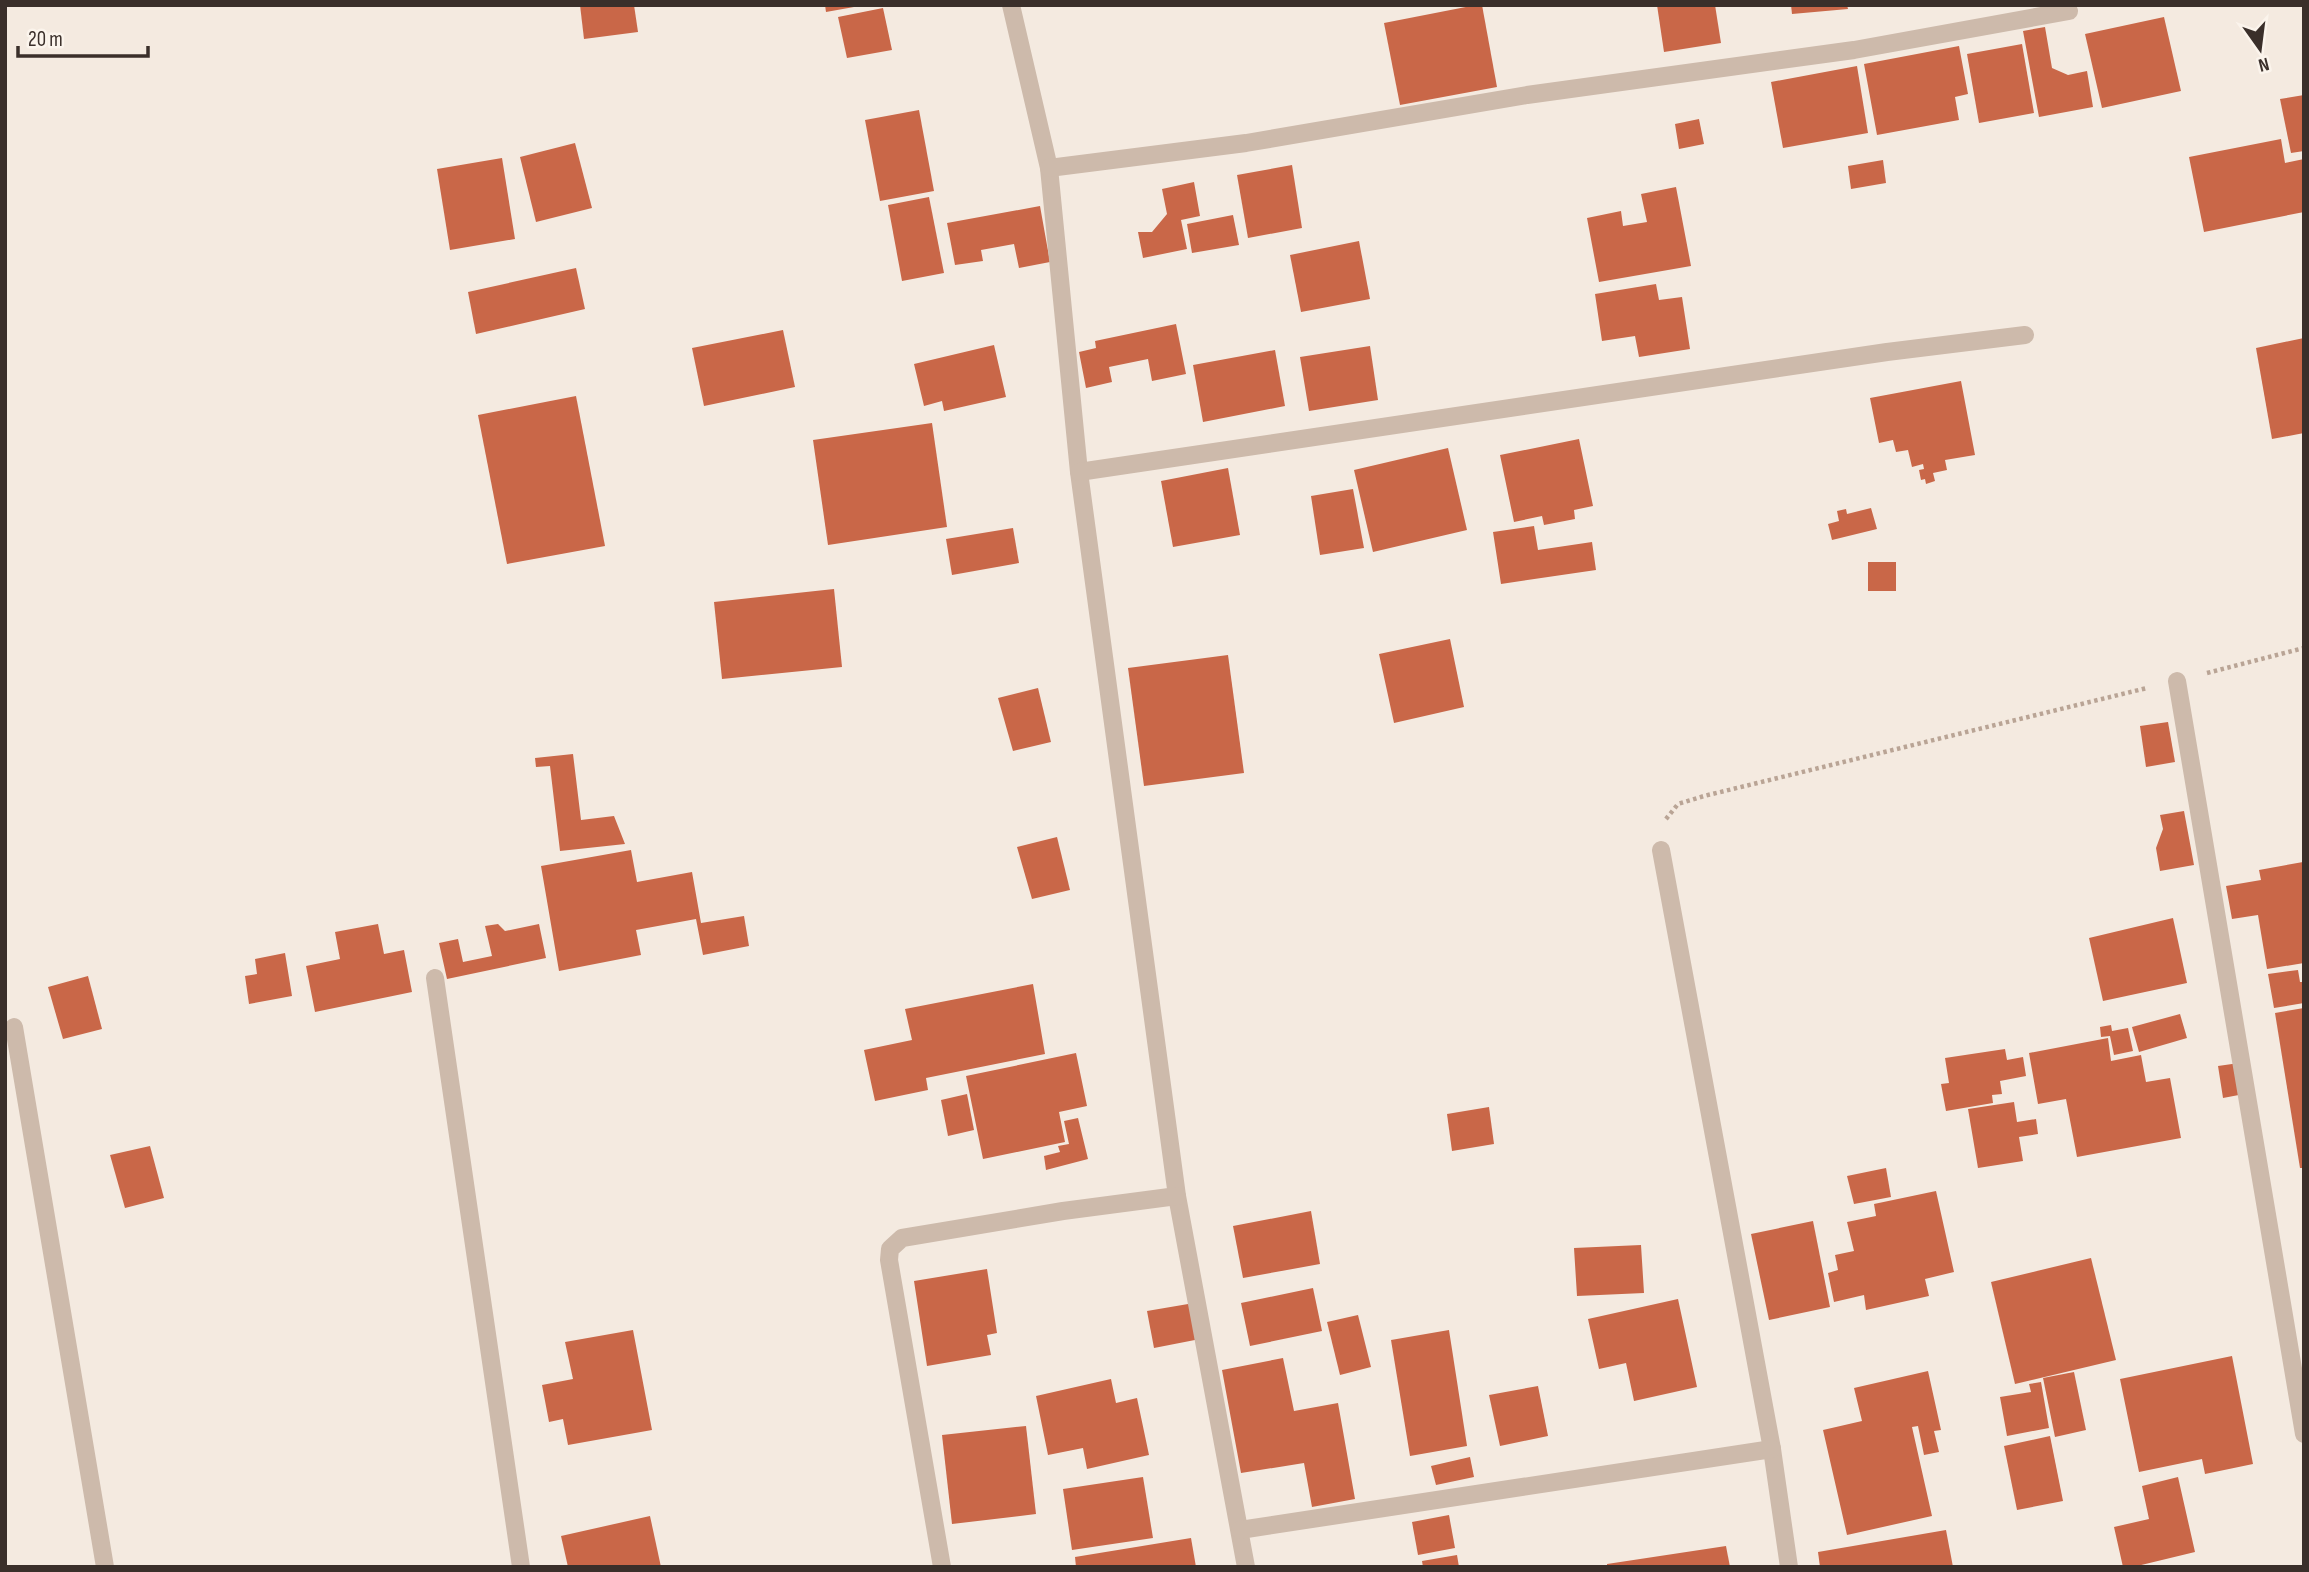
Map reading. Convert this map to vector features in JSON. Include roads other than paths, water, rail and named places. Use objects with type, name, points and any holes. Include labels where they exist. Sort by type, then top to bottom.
[{"type":"street","points":[[1011,5],[1049,168],[1079,472],[1177,1196],[1246,1567]]},
{"type":"street","points":[[1049,168],[1246,143],[1527,95],[1854,50],[2069,11]]},
{"type":"street","points":[[1079,472],[1873,354],[2025,335]]},
{"type":"street","points":[[2177,681],[2304,1434]]},
{"type":"street","points":[[1661,850],[1772,1449],[1789,1567]]},
{"type":"street","points":[[435,978],[521,1567]]},
{"type":"street","points":[[14,1027],[105,1567]]},
{"type":"street","points":[[942,1567],[888,1260],[890,1249],[902,1238],[1063,1210],[1177,1196]]},
{"type":"street","points":[[1240,1530],[1772,1449]]}]
